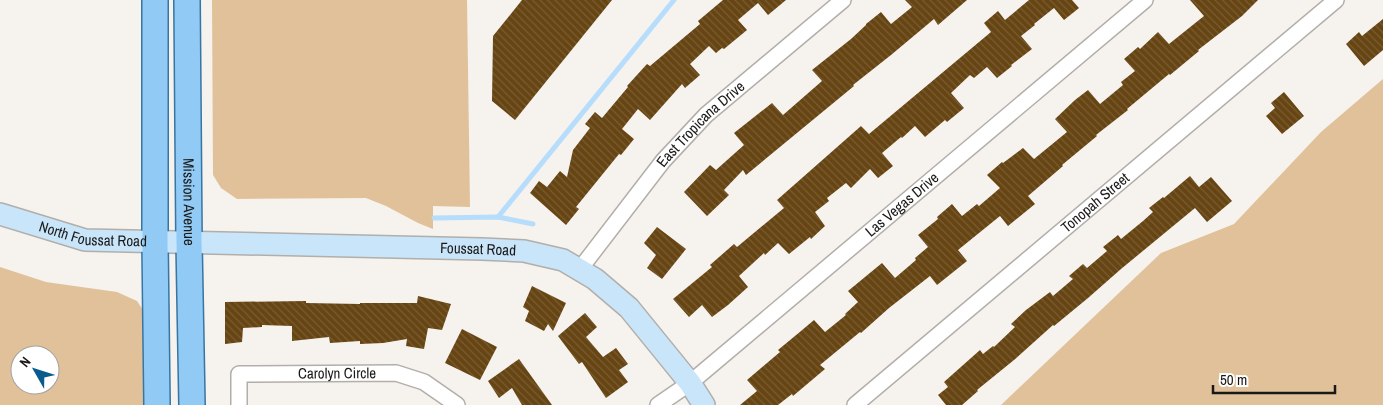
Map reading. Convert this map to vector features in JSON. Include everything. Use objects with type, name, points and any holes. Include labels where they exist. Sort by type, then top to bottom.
[{"type":"main road","points":[[155,0],[157,405]]},
{"type":"main road","name":"Mission Avenue","points":[[187,0],[192,405]]},
{"type":"main road","name":"North Foussat Road","points":[[0,214],[85,240],[189,242]]},
{"type":"main road","name":"Foussat Road","points":[[189,242],[524,251],[563,260],[595,279],[630,308],[690,383],[704,405]]},
{"type":"street","name":"East Tropicana Drive","points":[[580,269],[663,161],[706,115],[843,0]]},
{"type":"street","name":"Las Vegas Drive","points":[[658,405],[690,383],[1145,0]]},
{"type":"street","name":"Tonopah Street","points":[[855,405],[1336,0]]},
{"type":"street","name":"Carolyn Circle","points":[[239,405],[239,374],[396,373],[424,382],[457,405]]},
{"type":"shaded area","points":[[212,0],[467,0],[470,207],[433,206],[433,229],[366,198],[237,199],[221,188],[213,175]]},
{"type":"shaded area","points":[[1383,79],[1383,405],[1001,405],[1161,253],[1234,224],[1321,132]]},
{"type":"shaded area","points":[[0,267],[46,282],[117,292],[137,301],[147,316],[149,405],[0,405]]},
{"type":"building","points":[[522,0],[612,0],[515,120],[492,101],[493,36]]},
{"type":"building","points":[[723,0],[786,0],[768,15],[758,3],[738,20],[747,30],[724,49],[722,48],[716,53],[709,46],[690,64],[700,75],[685,88],[682,84],[650,120],[638,109],[622,129],[634,139],[621,155],[619,154],[576,207],[579,209],[566,225],[530,193],[539,181],[547,187],[560,171],[567,177],[573,150],[590,128],[585,124],[595,112],[602,118],[647,64],[650,66],[700,24],[698,21]]},
{"type":"building","points":[[905,0],[967,0],[938,25],[934,19],[746,175],[743,170],[724,190],[729,195],[707,216],[684,192],[710,165],[716,170],[744,145],[734,133],[772,103],[783,115],[822,81],[812,70],[881,12],[891,24],[912,7]]},
{"type":"building","points":[[1029,0],[1072,0],[1079,8],[1064,20],[1054,8],[1034,24],[1021,36],[1032,49],[997,78],[987,67],[974,78],[970,75],[951,93],[964,108],[947,122],[945,120],[925,137],[915,126],[882,153],[893,166],[878,178],[870,169],[851,188],[846,183],[827,198],[829,201],[815,212],[825,226],[811,239],[810,237],[789,254],[778,243],[765,255],[764,253],[739,276],[748,287],[712,317],[702,305],[689,317],[673,299],[712,267],[710,265],[734,244],[737,247],[784,208],[777,200],[861,126],[869,134],[991,32],[984,23],[998,11],[1005,20]]},
{"type":"building","points":[[1190,0],[1258,0],[1242,16],[1096,135],[1028,196],[1035,204],[1008,226],[1000,216],[958,250],[967,261],[937,285],[930,276],[820,365],[825,369],[793,396],[792,394],[778,405],[740,405],[757,391],[747,380],[780,352],[778,350],[814,320],[825,332],[846,315],[858,302],[848,291],[882,263],[895,278],[916,260],[915,258],[928,247],[918,235],[938,219],[937,217],[952,204],[962,216],[977,204],[979,206],[1000,188],[987,175],[1002,162],[1023,148],[1034,159],[1067,132],[1055,119],[1075,100],[1088,90],[1100,104],[1123,85],[1121,82],[1135,71],[1124,59],[1138,47],[1140,49],[1158,32],[1169,44],[1204,16]]},
{"type":"building","points":[[1383,19],[1383,50],[1364,66],[1346,44],[1359,32],[1362,36]]},
{"type":"building","points":[[1284,92],[1304,116],[1282,134],[1266,116],[1275,108],[1271,103]]},
{"type":"building","points":[[1190,176],[1199,187],[1211,177],[1232,201],[1207,222],[1195,208],[1053,325],[962,405],[946,405],[938,395],[948,387],[944,382],[980,350],[983,354],[994,347],[1015,327],[1011,324],[1026,310],[1050,292],[1053,296],[1073,279],[1069,276],[1083,264],[1087,268],[1107,251],[1103,247],[1118,235],[1121,239],[1153,212],[1149,208]]},
{"type":"building","points":[[657,227],[686,249],[662,279],[647,268],[656,255],[644,243]]},
{"type":"building","points":[[532,286],[566,303],[553,331],[548,324],[544,331],[525,321],[529,311],[523,307]]},
{"type":"building","points":[[418,296],[451,304],[442,330],[428,328],[424,349],[406,346],[407,339],[360,344],[360,341],[330,343],[329,337],[292,341],[292,326],[262,325],[262,327],[243,328],[242,342],[225,344],[225,302],[417,303]]},
{"type":"building","points":[[585,313],[597,327],[586,337],[603,357],[616,348],[628,364],[619,370],[628,382],[606,398],[582,362],[579,364],[558,336]]},
{"type":"building","points":[[462,329],[497,347],[480,380],[445,363]]},
{"type":"building","points":[[519,359],[552,405],[522,405],[512,388],[499,398],[488,381]]},
{"type":"waterway","points":[[498,217],[674,0]]},
{"type":"waterway","points":[[434,218],[498,217],[533,224]]}]
